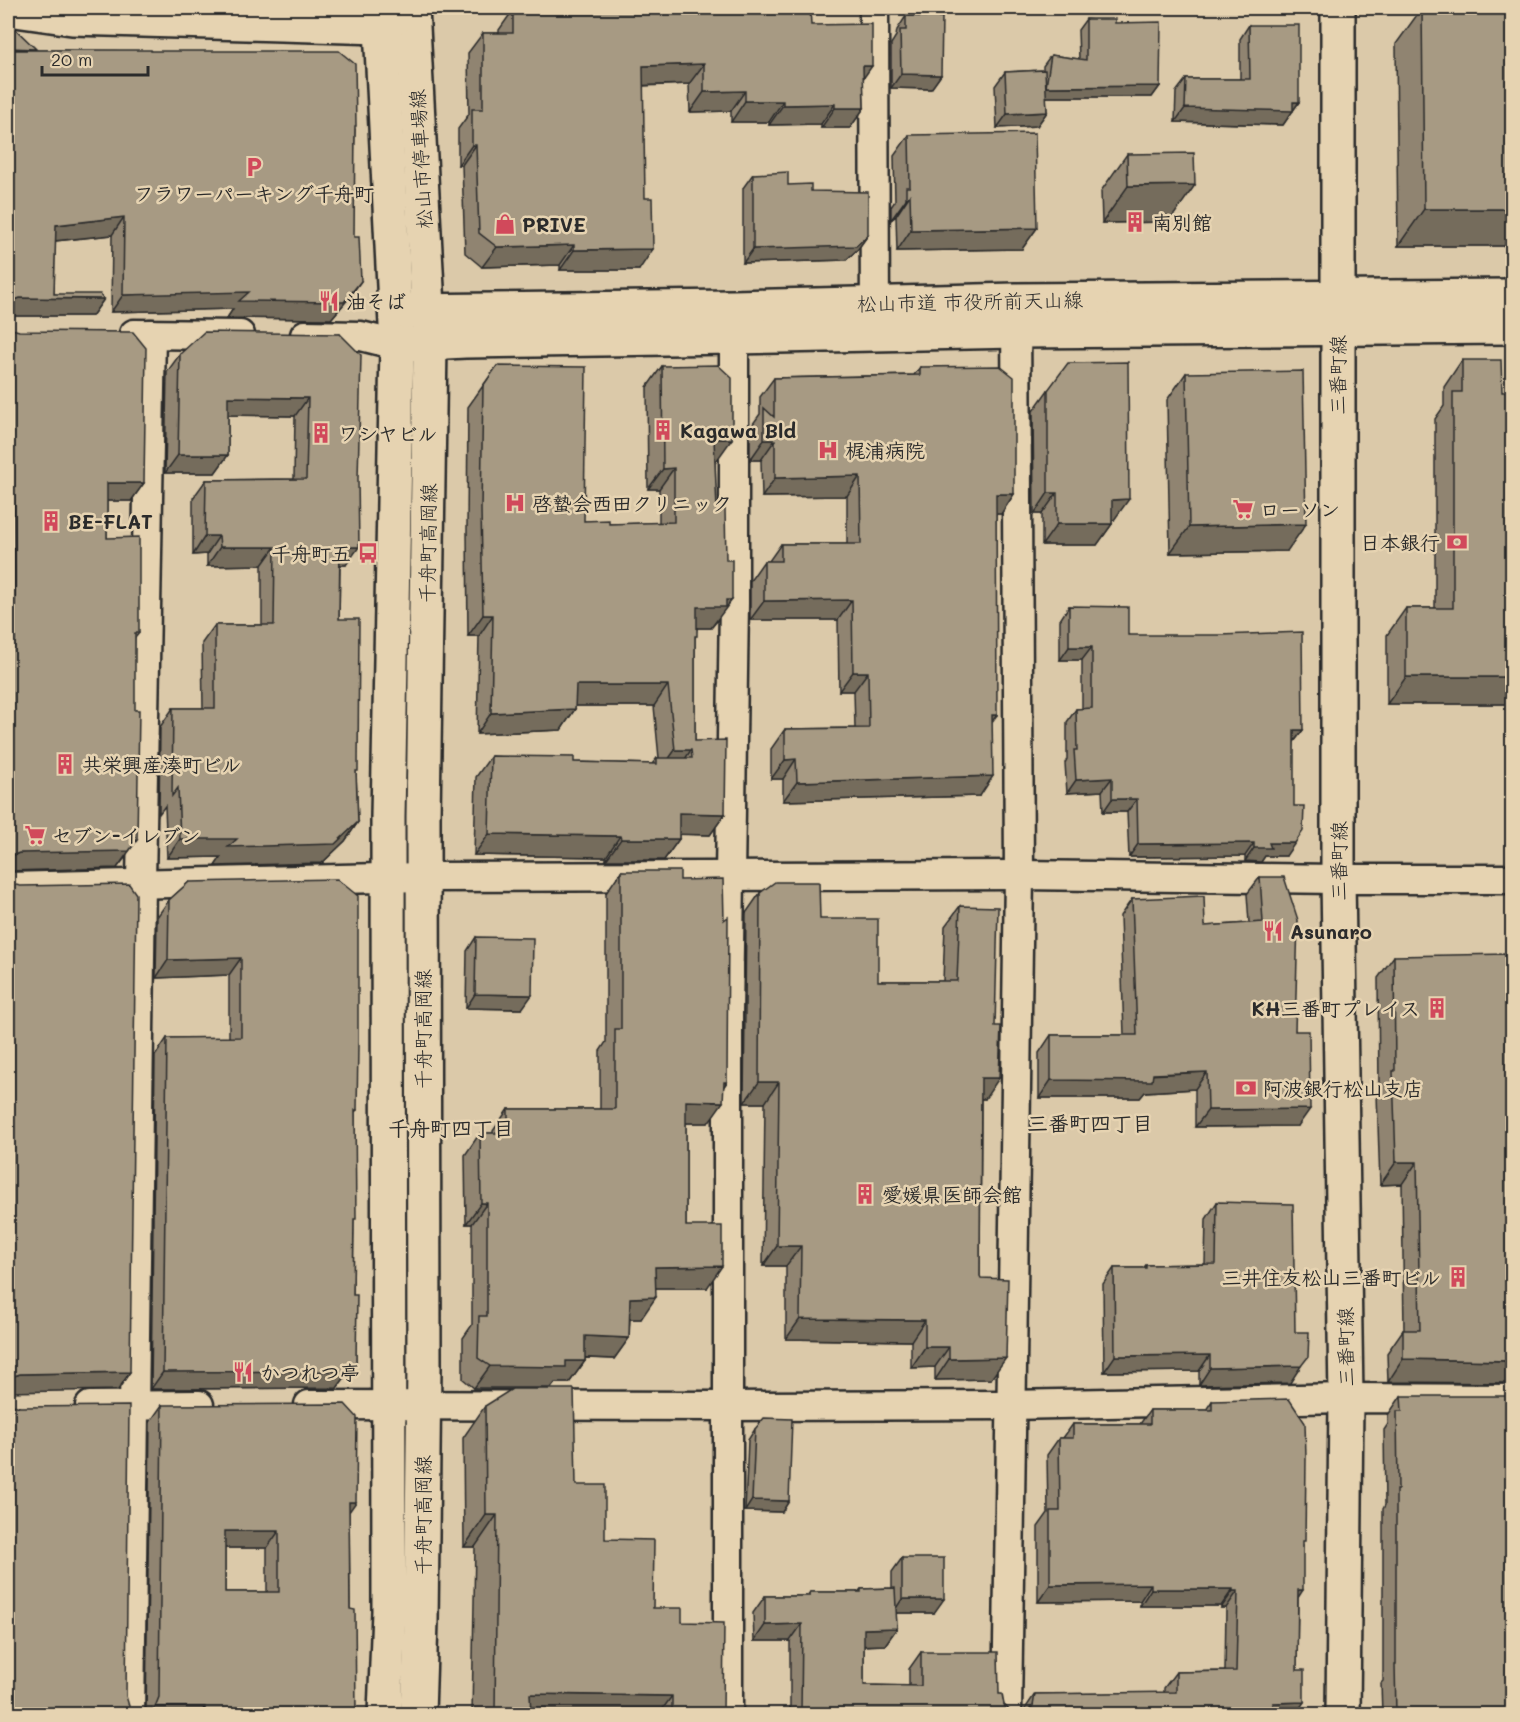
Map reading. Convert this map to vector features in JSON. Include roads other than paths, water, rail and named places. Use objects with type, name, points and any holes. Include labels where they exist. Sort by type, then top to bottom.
[{"type":"street","name":"松山市停車場線","points":[[411,8],[412,311],[380,17],[411,8]]},
{"type":"street","points":[[874,8],[875,318]]},
{"type":"street","name":"三番町線","points":[[1338,8],[1338,879],[1346,1398],[1343,1714]]},
{"type":"street","points":[[8,9],[40,10],[72,18],[380,17]]},
{"type":"street","name":"松山市道 市役所前天山線","points":[[430,344],[734,322],[1017,315],[1337,312],[1512,296]]},
{"type":"street","name":"松山市道 市役所前天山線","points":[[412,311],[734,322]]},
{"type":"street","name":"千舟町高岡線","points":[[412,311],[430,344],[422,877],[423,1404],[418,1714]]},
{"type":"street","name":"千舟町高岡線","points":[[385,1714],[389,1611],[388,877],[397,345],[412,311]]},
{"type":"street","name":"松山市道 市役所前天山線","points":[[1337,312],[1512,327]]},
{"type":"street","points":[[1007,1714],[1019,875],[1017,315]]},
{"type":"street","points":[[728,1714],[728,1014],[731,876],[734,322]]},
{"type":"street","points":[[103,333],[362,336],[397,345],[430,344]]},
{"type":"street","points":[[130,1714],[151,334]]},
{"type":"street","points":[[8,887],[388,877],[1019,875],[1512,879]]},
{"type":"street","points":[[287,1405],[1010,1405],[1346,1398],[1512,1399]]},
{"type":"street","points":[[65,1407],[228,1405]]},
{"type":"place","name":"フラワーパーキング千舟町","points":[[254,167]]},
{"type":"place","name":"南別館","points":[[1135,222]]},
{"type":"place","name":"PRIVE","points":[[505,224]]},
{"type":"place","name":"油そば","points":[[329,301]]},
{"type":"place","name":"Kagawa Bld","points":[[663,430]]},
{"type":"place","name":"ワシヤビル","points":[[321,433]]},
{"type":"place","name":"梶浦病院","points":[[828,450]]},
{"type":"place","name":"啓蟄会西田クリニック","points":[[515,503]]},
{"type":"place","name":"ローソン","points":[[1243,509]]},
{"type":"place","name":"BE-FLAT","points":[[51,521]]},
{"type":"place","name":"日本銀行","points":[[1457,542]]},
{"type":"place","name":"千舟町五","points":[[368,553]]},
{"type":"place","name":"共栄興産湊町ビル","points":[[65,764]]},
{"type":"place","name":"セブン-イレブン","points":[[35,835]]},
{"type":"place","name":"Asunaro","points":[[1273,931]]},
{"type":"place","name":"KH三番町プレイス","points":[[1437,1008]]},
{"type":"place","name":"阿波銀行松山支店","points":[[1246,1088]]},
{"type":"place","name":"愛媛県医師会館","points":[[865,1194]]},
{"type":"place","name":"三井住友松山三番町ビル","points":[[1458,1277]]},
{"type":"place","name":"かつれつ亭","points":[[243,1372]]},
{"type":"district","name":"三番町四丁目","points":[[1090,1122]]},
{"type":"district","name":"千舟町四丁目","points":[[451,1127]]}]
